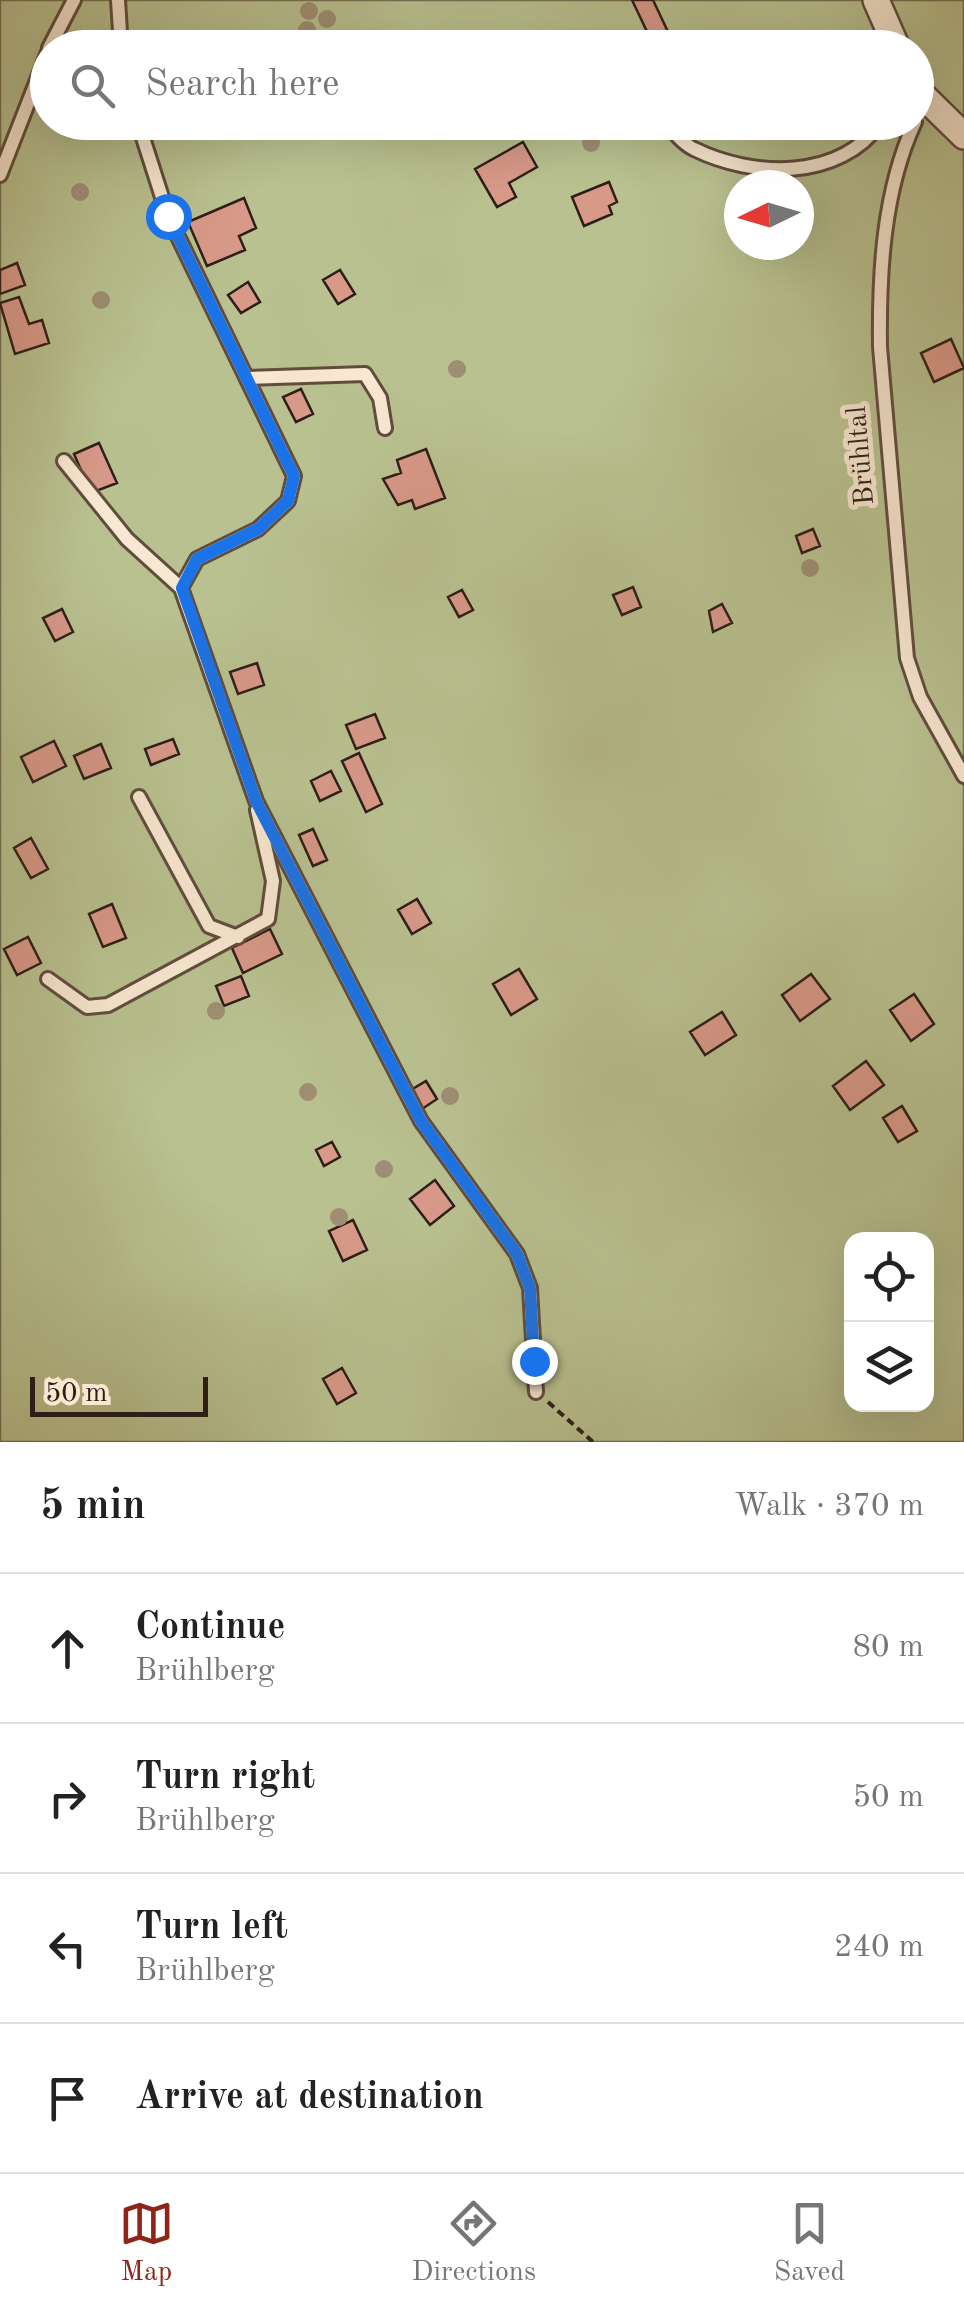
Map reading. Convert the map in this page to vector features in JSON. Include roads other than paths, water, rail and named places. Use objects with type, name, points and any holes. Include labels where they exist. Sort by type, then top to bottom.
[{"type":"street","points":[[876,0],[889,30]]},
{"type":"street","name":"Brühltal","points":[[934,117],[964,136]]},
{"type":"lane","points":[[58,30],[74,0]]},
{"type":"lane","points":[[118,0],[120,30]]},
{"type":"lane","points":[[0,175],[30,97]]},
{"type":"lane","points":[[144,140],[168,216],[294,476],[288,501],[258,529],[197,559],[182,588]]},
{"type":"lane","points":[[682,140],[690,148],[764,170],[801,168],[843,157],[869,140]]},
{"type":"lane","name":"Brühltal","points":[[909,140],[892,194],[879,297],[880,347],[907,658],[920,697],[964,776]]},
{"type":"lane","points":[[248,378],[365,374],[380,398],[384,428]]},
{"type":"lane","points":[[64,461],[127,539],[182,588],[256,801],[421,1121],[517,1254],[530,1288],[536,1392]]},
{"type":"lane","points":[[139,797],[209,926],[238,937]]},
{"type":"lane","points":[[48,979],[87,1007],[108,1005],[268,920],[274,898],[256,801]]}]
